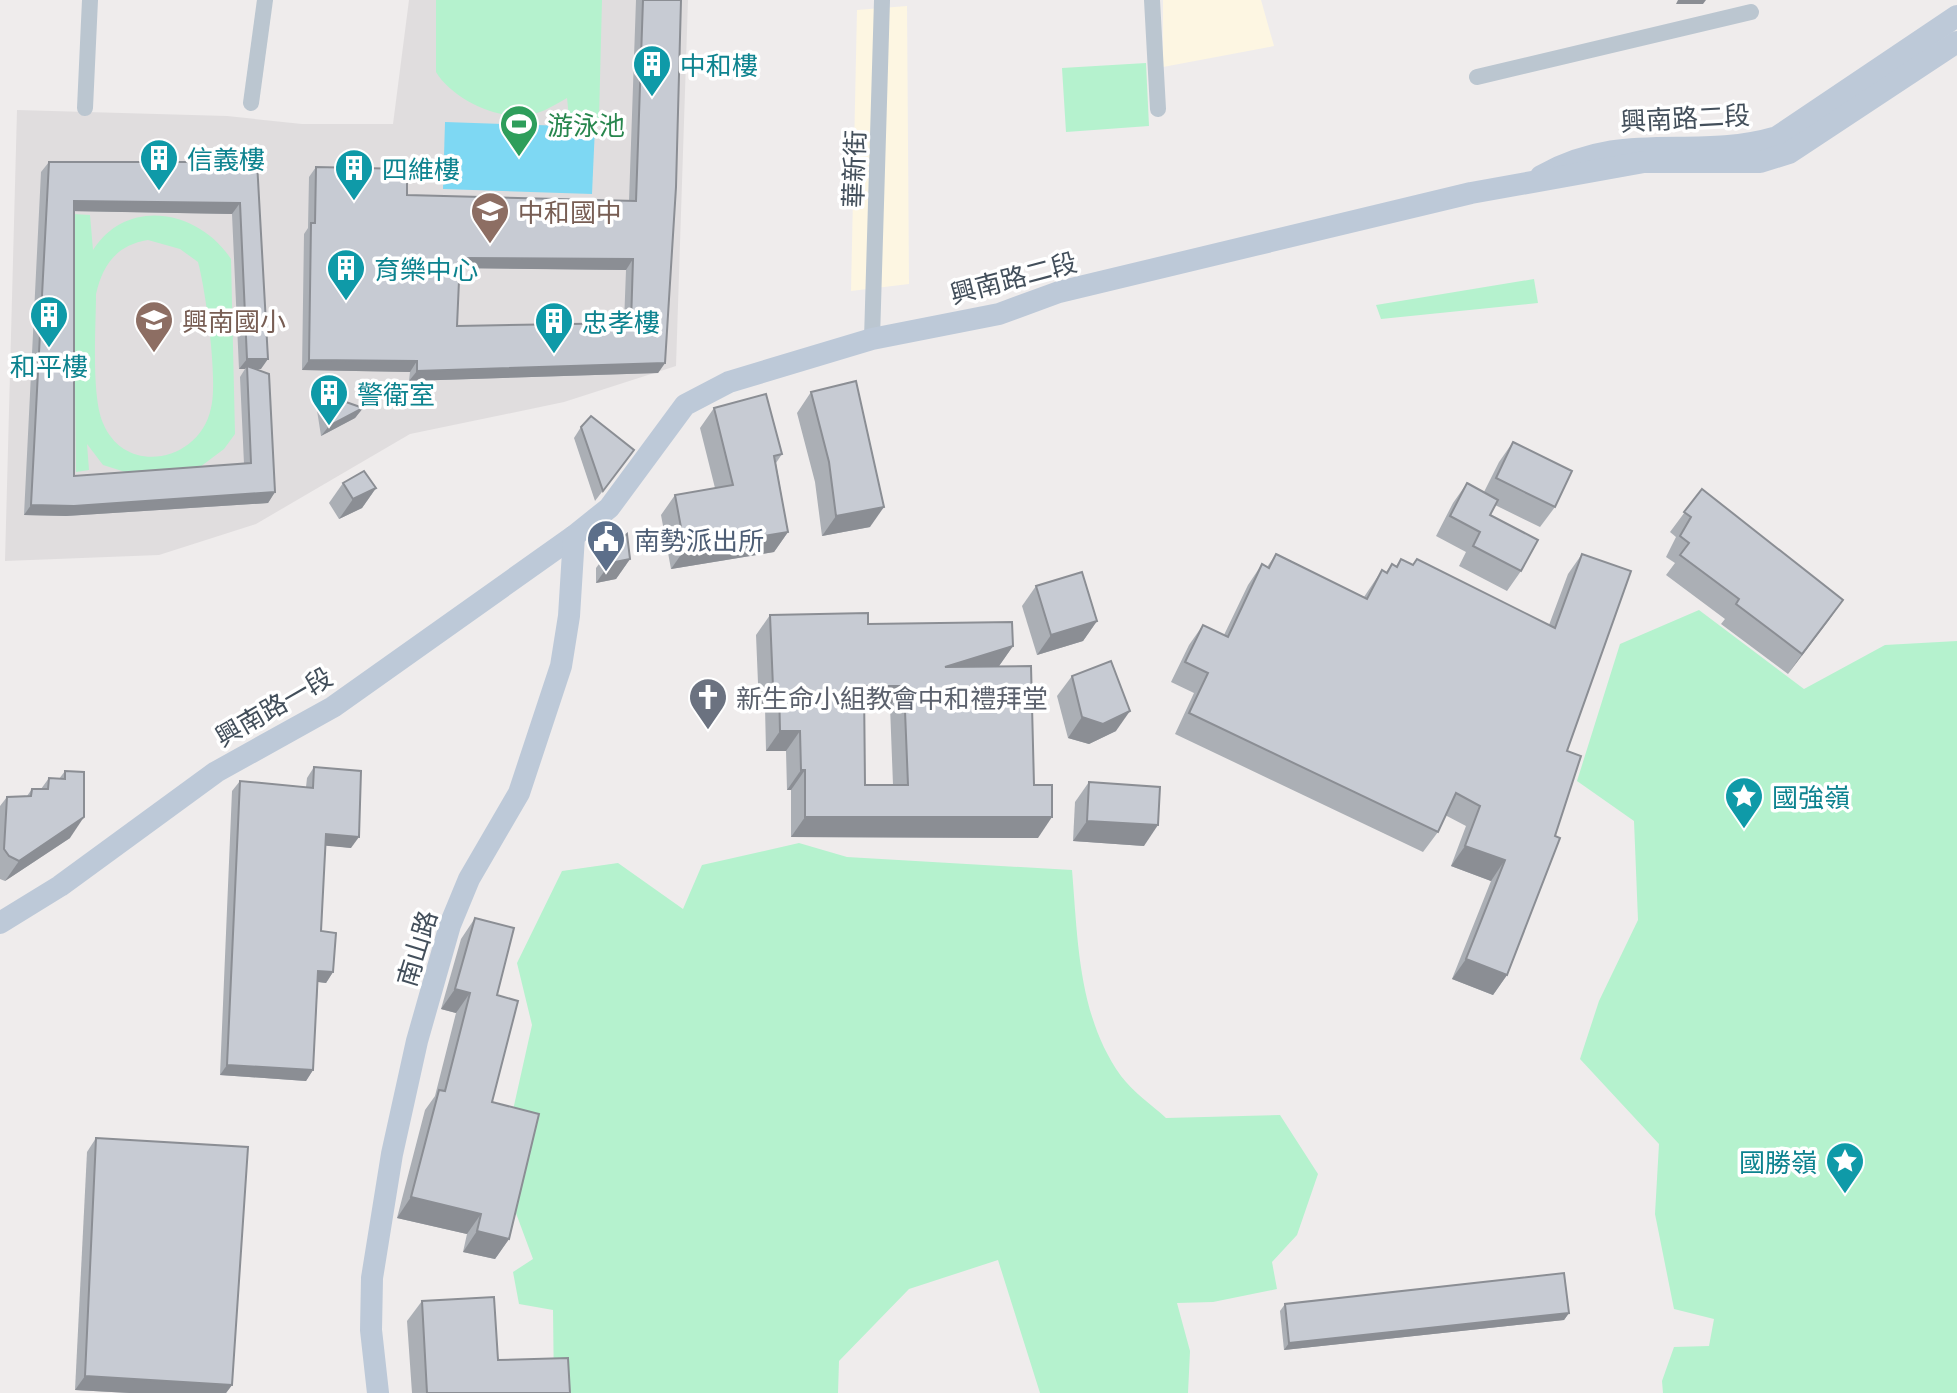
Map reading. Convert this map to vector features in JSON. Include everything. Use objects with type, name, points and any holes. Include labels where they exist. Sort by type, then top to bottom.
[{"type":"street","points":[[85,108],[90,0]]},
{"type":"street","points":[[251,103],[265,0]]},
{"type":"street","name":"華新街","points":[[872,339],[882,0]]},
{"type":"street","points":[[1152,0],[1158,109]]},
{"type":"street","points":[[1477,77],[1751,12]]},
{"type":"street","name":"興南路二段","points":[[1529,183],[1572,159],[1614,148],[1738,145],[1777,137],[1957,16]]},
{"type":"street","name":"興南路二段","points":[[574,536],[609,508],[685,405],[729,382],[872,339],[999,314],[1059,292],[1471,193],[1644,162],[1760,162],[1789,153],[1957,42]]},
{"type":"street","name":"興南路一段","points":[[0,923],[60,886],[216,772],[333,707],[574,536]]},
{"type":"street","name":"南山路","points":[[378,1393],[371,1330],[372,1278],[392,1154],[417,1041],[450,925],[469,879],[519,793],[561,666],[569,616],[574,536]]},
{"type":"shaded area","points":[[409,0],[688,0],[676,366],[564,402],[410,434],[256,524],[159,555],[5,561],[17,110],[227,116],[302,124],[393,124]]},
{"type":"shaded area","points":[[1163,0],[1261,0],[1274,46],[1163,67]]},
{"type":"shaded area","points":[[907,6],[909,284],[851,291],[857,10]]},
{"type":"green space","points":[[436,0],[602,0],[599,119],[569,118],[567,98],[538,113],[519,116],[496,113],[461,97],[436,72]]},
{"type":"green space","points":[[1146,63],[1149,126],[1066,132],[1062,68]]},
{"type":"green space","points":[[73,214],[90,215],[93,250],[107,233],[124,222],[143,216],[182,220],[217,242],[231,259],[235,434],[224,449],[196,470],[138,476],[103,465],[87,444],[89,470],[76,472]],"holes":[[[148,240],[180,249],[198,262],[201,276],[212,357],[211,408],[204,426],[193,441],[178,451],[161,456],[144,456],[128,451],[114,440],[99,411],[95,360],[96,294],[107,265],[128,246]]]},
{"type":"green space","points":[[1534,279],[1538,303],[1381,319],[1376,305]]},
{"type":"green space","points":[[1699,610],[1804,689],[1885,645],[1957,641],[1957,1393],[1663,1393],[1662,1381],[1674,1347],[1709,1346],[1714,1319],[1674,1309],[1655,1214],[1659,1144],[1580,1059],[1599,1001],[1638,920],[1634,821],[1577,781],[1620,644]]},
{"type":"green space","points":[[799,843],[847,857],[1072,870],[1079,951],[1088,1003],[1107,1053],[1126,1082],[1166,1118],[1280,1115],[1318,1174],[1297,1235],[1272,1262],[1277,1289],[1213,1302],[1177,1303],[1190,1351],[1188,1393],[1040,1393],[998,1260],[909,1289],[839,1361],[838,1393],[554,1393],[553,1310],[519,1304],[513,1272],[533,1259],[504,1181],[511,1119],[532,1025],[517,963],[562,871],[618,863],[683,909],[702,865]]},
{"type":"water","name":"游泳池","points":[[445,122],[595,127],[592,194],[443,189]]},
{"type":"building","points":[[643,0],[681,0],[676,187],[665,363],[417,371],[417,361],[309,360],[311,223],[315,223],[316,167],[407,169],[407,195],[636,201]],"holes":[[[460,258],[633,259],[631,323],[457,326]]]},
{"type":"building","points":[[49,162],[257,162],[268,359],[247,359],[240,203],[74,201],[74,476],[251,463],[247,366],[269,374],[275,492],[74,506],[31,505]]},
{"type":"building","points":[[856,381],[884,507],[836,516],[829,462],[811,392]]},
{"type":"building","points":[[323,394],[363,408],[329,426]]},
{"type":"building","points":[[766,394],[782,454],[774,456],[788,532],[685,549],[675,495],[733,485],[714,408]]},
{"type":"building","points":[[591,416],[634,450],[603,491],[581,427]]},
{"type":"building","points":[[1513,442],[1572,471],[1555,507],[1496,478]]},
{"type":"building","points":[[364,471],[376,488],[353,499],[343,483]]},
{"type":"building","points":[[1467,483],[1498,500],[1490,515],[1538,540],[1521,571],[1473,546],[1480,532],[1450,516]]},
{"type":"building","points":[[1702,489],[1843,600],[1802,654],[1736,604],[1739,599],[1680,555],[1689,543],[1680,536],[1691,517],[1684,512]]},
{"type":"building","points":[[627,534],[630,559],[610,563],[611,548]]},
{"type":"building","points":[[1276,554],[1367,599],[1382,570],[1387,573],[1392,564],[1397,567],[1401,559],[1413,565],[1417,559],[1555,628],[1582,554],[1631,571],[1567,751],[1581,756],[1555,836],[1560,838],[1507,975],[1466,959],[1505,860],[1465,846],[1480,806],[1456,793],[1438,832],[1189,713],[1208,673],[1185,662],[1203,625],[1228,637],[1262,564],[1269,568]]},
{"type":"building","points":[[1082,572],[1097,621],[1051,635],[1036,586]]},
{"type":"building","points":[[868,613],[868,624],[1012,622],[1013,646],[945,667],[1031,666],[1034,785],[1052,785],[1052,817],[805,817],[805,770],[801,770],[800,731],[780,731],[779,687],[773,687],[770,615]],"holes":[[[864,686],[904,686],[908,785],[865,785]]]},
{"type":"building","points":[[1111,661],[1130,711],[1103,724],[1082,717],[1072,676]]},
{"type":"building","points":[[314,767],[361,771],[359,837],[326,834],[321,931],[336,933],[333,972],[318,971],[313,1070],[227,1065],[240,781],[313,788]]},
{"type":"building","points":[[65,771],[84,772],[84,817],[19,861],[9,856],[4,849],[7,797],[31,796],[32,789],[48,789],[49,778],[65,779]]},
{"type":"building","points":[[1089,782],[1160,787],[1158,825],[1087,821]]},
{"type":"building","points":[[475,918],[514,928],[497,995],[518,1001],[492,1102],[539,1114],[509,1239],[477,1231],[481,1214],[411,1197],[439,1090],[445,1091],[470,993],[455,989]]},
{"type":"building","points":[[96,1138],[248,1147],[232,1385],[85,1376]]},
{"type":"building","points":[[1564,1273],[1569,1313],[1289,1343],[1285,1304]]},
{"type":"building","points":[[494,1297],[498,1360],[568,1358],[570,1393],[427,1393],[422,1301]]},
{"type":"place","name":"中和樓","points":[[652,98]]},
{"type":"place","name":"游泳池","points":[[519,158]]},
{"type":"place","name":"信義樓","points":[[159,192]]},
{"type":"place","name":"四維樓","points":[[354,202]]},
{"type":"place","name":"中和國中","points":[[490,245]]},
{"type":"place","name":"育樂中心","points":[[346,302]]},
{"type":"place","name":"和平樓","points":[[49,349]]},
{"type":"place","name":"興南國小","points":[[154,354]]},
{"type":"place","name":"忠孝樓","points":[[554,355]]},
{"type":"place","name":"警衛室","points":[[329,427]]},
{"type":"place","name":"南勢派出所","points":[[606,573]]},
{"type":"place","name":"新生命小組教會中和禮拜堂","points":[[708,731]]},
{"type":"place","name":"國強嶺","points":[[1744,830]]},
{"type":"place","name":"國勝嶺","points":[[1845,1195]]}]
